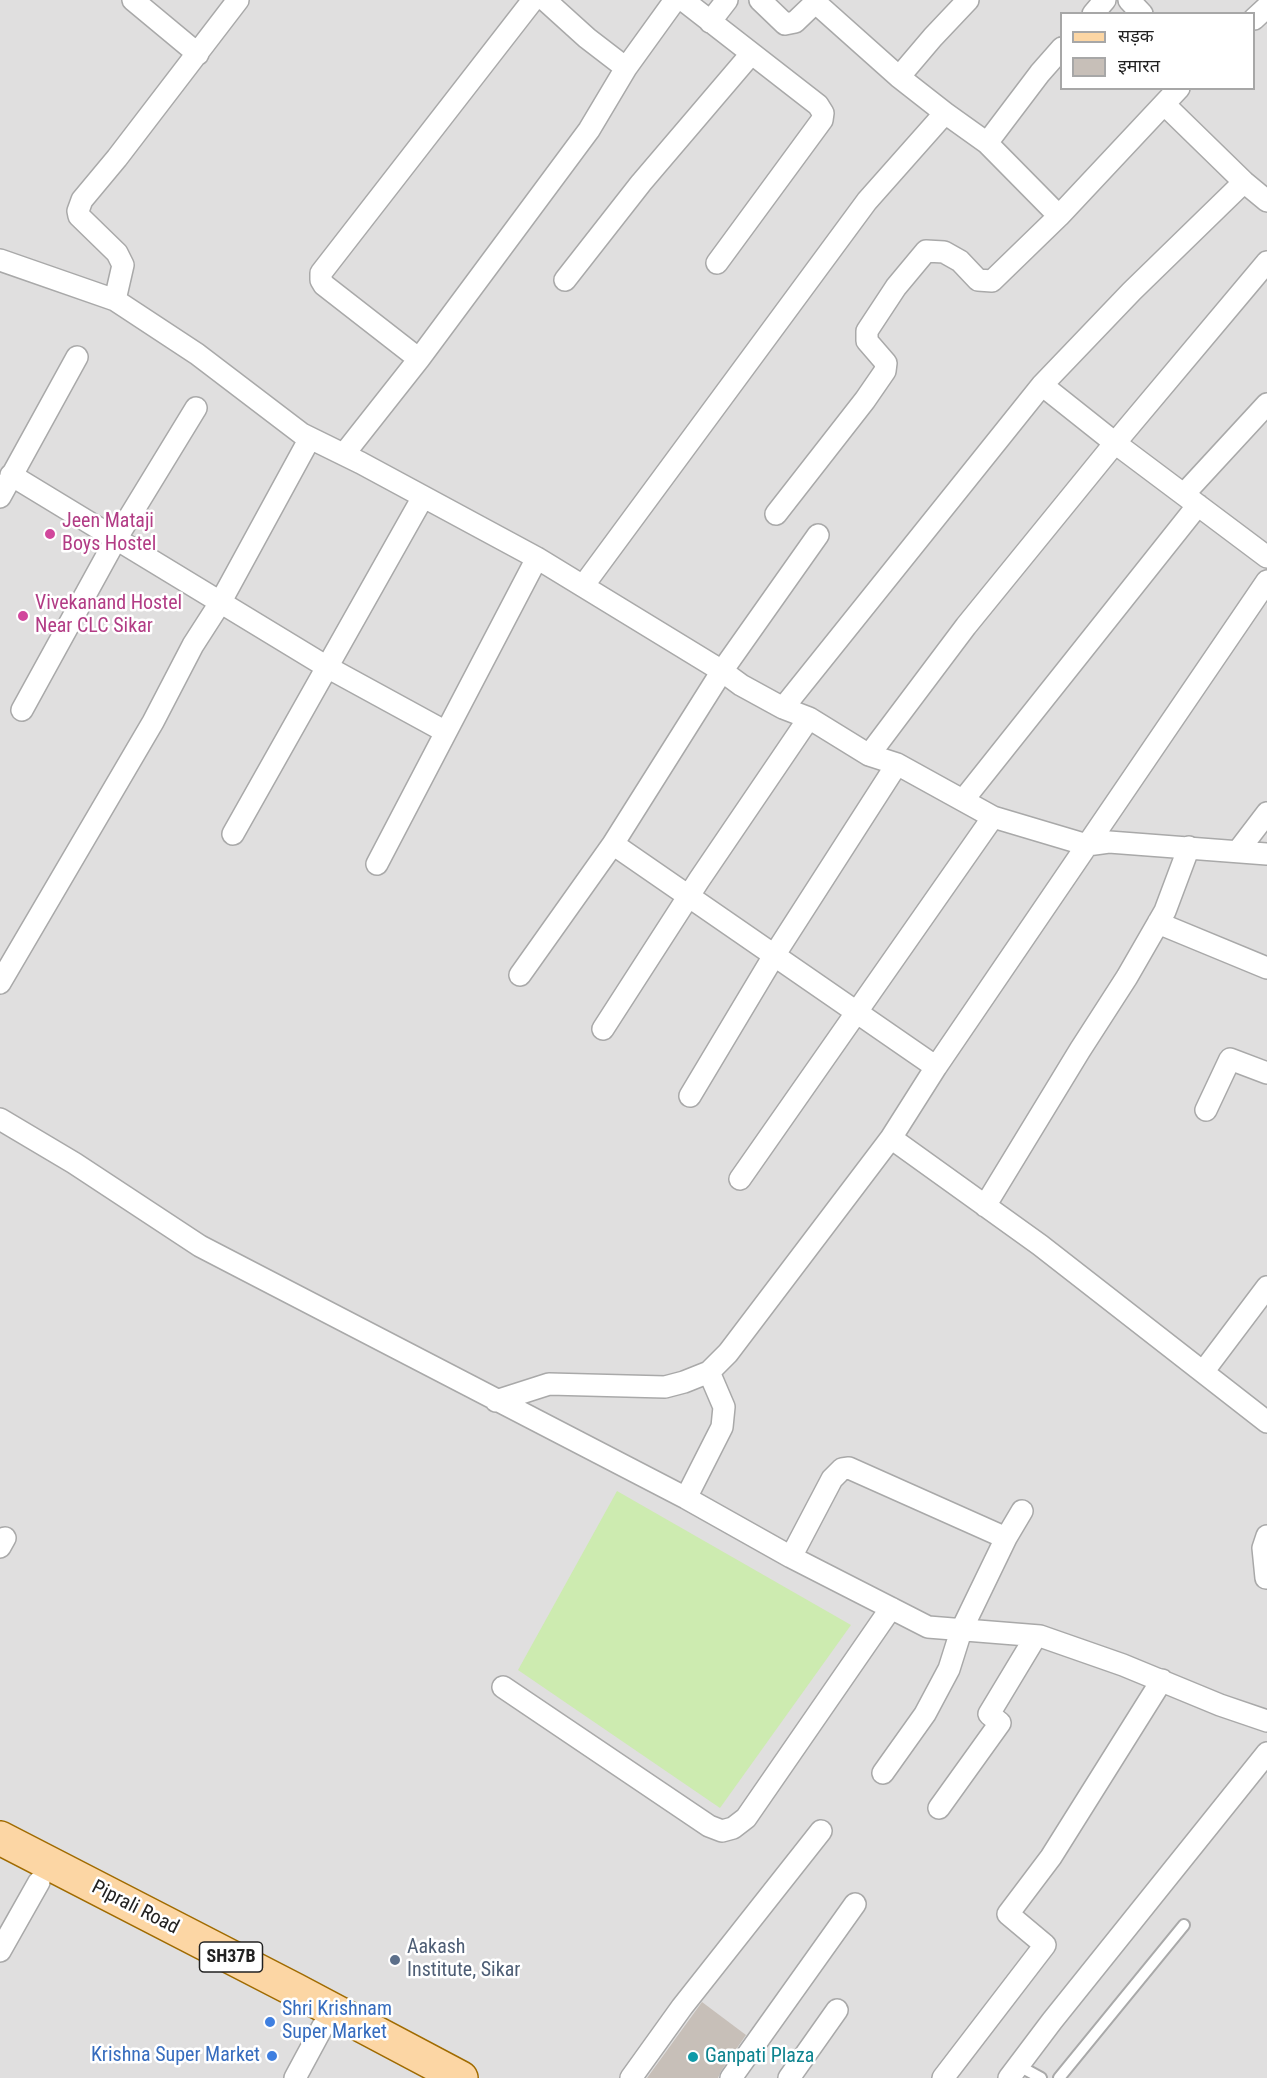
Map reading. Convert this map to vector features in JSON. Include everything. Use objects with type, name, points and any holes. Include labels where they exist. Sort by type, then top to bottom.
[{"type":"main road","name":"Piprali Road","points":[[0,1839],[461,2078]]},
{"type":"main road","points":[[0,1863],[323,2026],[418,2078]]},
{"type":"street","points":[[134,0],[198,54]]},
{"type":"street","points":[[115,300],[123,271],[121,260],[117,253],[82,221],[78,211],[82,200],[238,0]]},
{"type":"street","points":[[419,359],[324,285],[321,273],[533,0]]},
{"type":"street","points":[[545,0],[587,38],[626,68]]},
{"type":"street","points":[[344,454],[419,359],[589,130],[626,68],[675,0]]},
{"type":"street","points":[[683,0],[818,105],[824,113],[822,120],[717,263]]},
{"type":"street","points":[[710,22],[727,0]]},
{"type":"street","points":[[760,0],[785,24],[795,22],[817,1],[898,77],[987,143],[1059,216]]},
{"type":"street","points":[[898,77],[968,0]]},
{"type":"street","points":[[1095,12],[1105,0]]},
{"type":"street","points":[[1129,0],[1140,12]]},
{"type":"street","points":[[1255,18],[1267,7]]},
{"type":"street","points":[[987,143],[1060,50]]},
{"type":"street","points":[[565,280],[641,183],[751,54]]},
{"type":"street","points":[[776,514],[885,371],[886,363],[867,341],[867,331],[896,287],[926,251],[944,252],[960,261],[978,280],[992,281],[1059,216],[1177,90]]},
{"type":"street","points":[[1165,105],[1244,182],[1267,201]]},
{"type":"street","points":[[582,586],[867,201],[945,113]]},
{"type":"street","points":[[783,708],[1042,385],[1132,291],[1244,182]]},
{"type":"street","points":[[0,260],[115,300],[196,354],[302,434],[344,454],[537,558],[722,671],[741,685],[783,708],[809,717],[869,755],[897,764],[993,817],[1087,845],[1110,842],[1267,854]]},
{"type":"street","points":[[869,755],[966,626],[1267,262]]},
{"type":"street","points":[[0,497],[5,472],[77,357]]},
{"type":"street","points":[[1042,385],[1115,443],[1267,556]]},
{"type":"street","points":[[963,799],[1191,499],[1267,404]]},
{"type":"street","points":[[22,710],[116,539],[196,408]]},
{"type":"street","points":[[0,983],[153,722],[193,645],[220,603],[310,438]]},
{"type":"street","points":[[5,472],[220,603],[446,732]]},
{"type":"street","points":[[233,834],[423,497]]},
{"type":"street","points":[[520,975],[613,844],[722,671],[818,535]]},
{"type":"street","points":[[377,864],[537,558]]},
{"type":"street","points":[[496,1401],[549,1384],[665,1387],[709,1372],[728,1353],[891,1138],[936,1067],[1267,581]]},
{"type":"street","points":[[603,1029],[689,895],[809,717]]},
{"type":"street","points":[[690,1096],[776,954],[897,764]]},
{"type":"street","points":[[1238,851],[1267,813]]},
{"type":"street","points":[[740,1179],[993,817]]},
{"type":"street","points":[[613,844],[776,954],[936,1067]]},
{"type":"street","points":[[985,1206],[1127,977],[1165,911],[1189,847]]},
{"type":"street","points":[[1158,923],[1267,968]]},
{"type":"street","points":[[1206,1110],[1230,1059],[1267,1073]]},
{"type":"street","points":[[0,1119],[74,1163],[200,1246],[686,1498],[791,1557],[928,1627],[1036,1636],[1162,1680],[1220,1705],[1267,1721]]},
{"type":"street","points":[[891,1138],[1040,1245],[1267,1422]]},
{"type":"street","points":[[1203,1372],[1267,1287]]},
{"type":"street","points":[[686,1498],[722,1426],[724,1407],[709,1372]]},
{"type":"street","points":[[791,1557],[832,1479],[842,1469],[849,1468],[1006,1538]]},
{"type":"street","points":[[883,1773],[925,1714],[949,1669],[961,1631],[1006,1538],[1022,1511]]},
{"type":"street","points":[[1266,1578],[1263,1548],[1267,1536]]},
{"type":"street","points":[[503,1687],[709,1826],[722,1831],[728,1830],[746,1818],[891,1608]]},
{"type":"street","points":[[939,1808],[1000,1723],[989,1714],[1036,1636]]},
{"type":"street","points":[[943,2078],[1046,1945],[1008,1914],[1051,1857],[1162,1680]]},
{"type":"street","points":[[1014,2072],[1052,2021],[1267,1753]]},
{"type":"street","points":[[631,2078],[682,2007],[820,1831]]},
{"type":"street","points":[[0,1951],[39,1882]]},
{"type":"street","points":[[731,2078],[855,1904]]},
{"type":"street","points":[[789,2078],[837,2010]]},
{"type":"street","points":[[296,2078],[323,2026]]},
{"type":"lane","points":[[1059,2078],[1184,1924]]},
{"type":"lane","points":[[1014,2072],[1041,2078]]},
{"type":"shaded area","points":[[0,0],[1267,0],[1267,2078],[0,2078]]},
{"type":"green space","points":[[617,1491],[851,1625],[720,1808],[518,1670]]},
{"type":"building","name":"Ganpati Plaza","points":[[702,2002],[746,2035],[718,2078],[647,2078]]},
{"type":"place","name":"Jeen Mataji Boys Hostel","points":[[50,534]]},
{"type":"place","name":"Vivekanand Hostel Near CLC Sikar","points":[[23,616]]},
{"type":"place","name":"Aakash Institute, Sikar","points":[[395,1960]]},
{"type":"place","name":"Shri Krishnam Super Market","points":[[270,2022]]},
{"type":"place","name":"Krishna Super Market","points":[[272,2056]]},
{"type":"place","name":"Ganpati Plaza","points":[[693,2057]]}]
